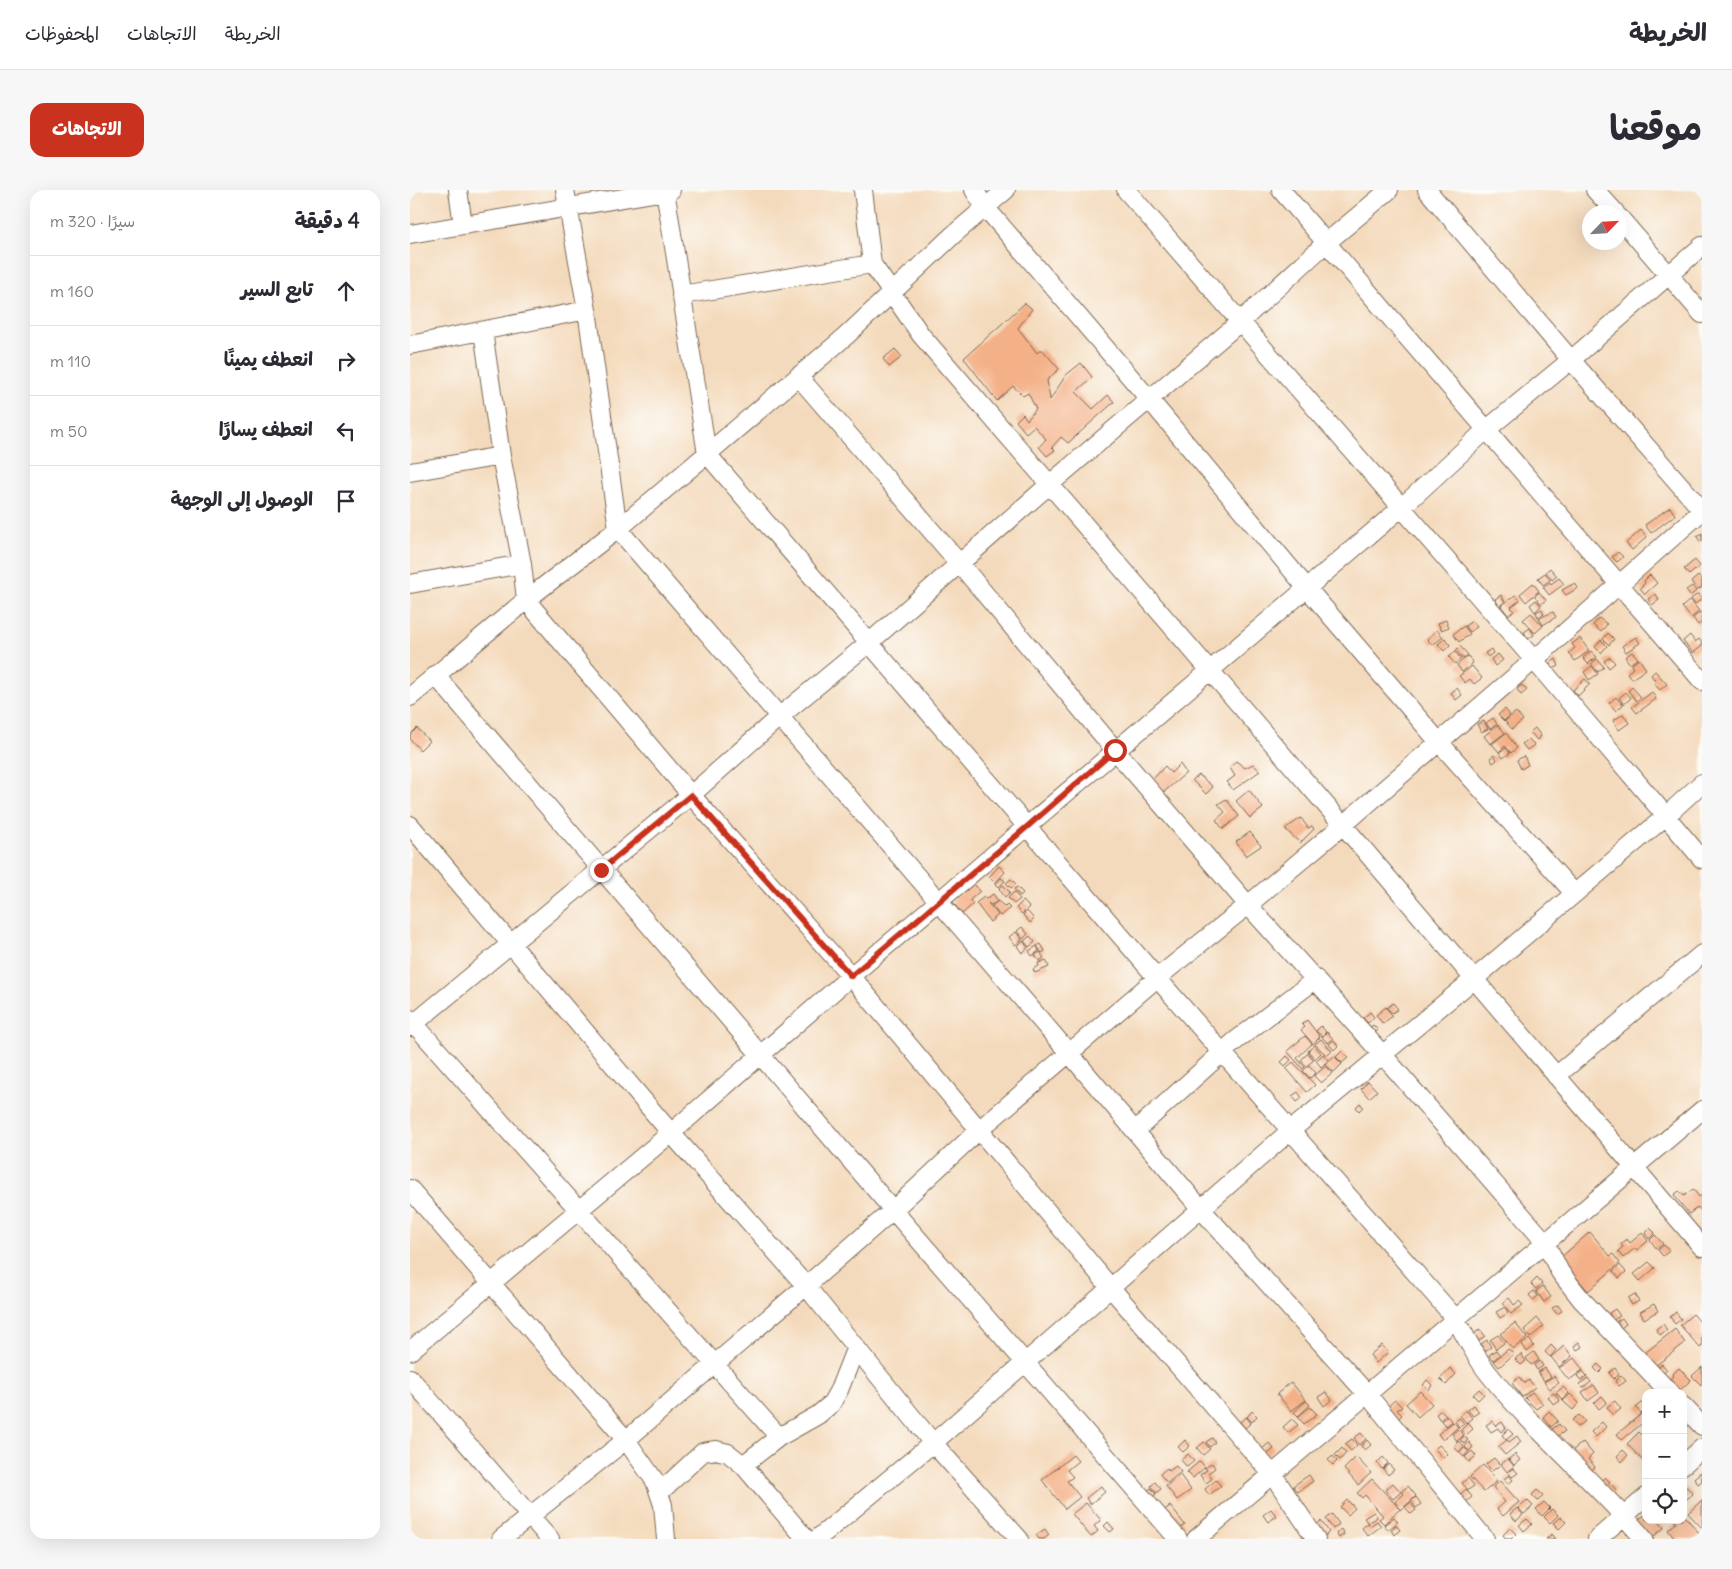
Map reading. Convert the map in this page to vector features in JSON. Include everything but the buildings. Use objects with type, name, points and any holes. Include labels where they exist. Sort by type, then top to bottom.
[{"type":"street","points":[[458,190],[463,225]]},
{"type":"street","points":[[565,190],[587,310],[618,529],[1201,1209],[1367,1394],[1485,1539]]},
{"type":"street","points":[[410,234],[667,190],[681,295],[707,454],[1157,978],[1455,1318],[1487,1372],[1512,1402],[1531,1424],[1624,1516],[1644,1539]]},
{"type":"street","points":[[863,190],[872,264],[921,335],[1343,825],[1702,1247]]},
{"type":"street","points":[[974,190],[985,207],[1438,742],[1574,893]]},
{"type":"street","points":[[410,698],[526,600],[618,529],[846,336],[985,207],[1006,190]]},
{"type":"street","points":[[1126,190],[1534,660],[1702,859]]},
{"type":"street","points":[[1281,190],[1702,681]]},
{"type":"street","points":[[779,1437],[411,1023],[512,943],[691,795],[779,716],[870,642],[1050,484],[1240,322],[1326,243],[1389,190]]},
{"type":"street","points":[[501,1539],[626,1440],[715,1364],[893,1210],[979,1130],[1157,978],[1343,825],[1534,660],[1702,511],[1427,190]]},
{"type":"street","points":[[1595,190],[1609,205]]},
{"type":"street","points":[[1627,226],[1702,314]]},
{"type":"street","points":[[410,1351],[671,1133],[851,976],[1401,508],[1486,430],[1571,360],[1702,246]]},
{"type":"street","points":[[681,295],[872,264]]},
{"type":"street","points":[[410,345],[587,310]]},
{"type":"street","points":[[483,331],[501,456],[522,564],[526,600],[691,795],[851,976],[1110,1287],[1273,1474],[1316,1539]]},
{"type":"street","points":[[798,376],[960,564],[1115,750],[1248,905],[1316,979],[1545,1242],[1560,1272],[1581,1299],[1666,1389]]},
{"type":"street","points":[[410,471],[501,456]]},
{"type":"street","points":[[410,584],[522,564]]},
{"type":"street","points":[[436,676],[893,1210],[1178,1539]]},
{"type":"street","points":[[817,1539],[933,1443],[1290,1131],[1474,979],[1666,816],[1702,783]]},
{"type":"street","points":[[410,825],[512,943],[671,1133],[806,1286],[933,1443],[1019,1539]]},
{"type":"street","points":[[1556,1076],[1702,954]]},
{"type":"street","points":[[1135,1131],[1222,1052],[1316,979]]},
{"type":"street","points":[[1196,1539],[1702,1110]]},
{"type":"street","points":[[410,1189],[626,1440],[656,1481],[663,1505],[666,1539]]},
{"type":"street","points":[[743,1465],[779,1437],[831,1404],[839,1390],[856,1347]]},
{"type":"street","points":[[410,1378],[550,1539]]},
{"type":"street","points":[[1687,1410],[1702,1426]]},
{"type":"street","points":[[1687,1461],[1702,1448]]},
{"type":"street","points":[[660,1492],[699,1454],[707,1450],[728,1453],[743,1465],[806,1539]]},
{"type":"street","points":[[1597,1539],[1642,1500]]},
{"type":"route","points":[[601,870],[691,795],[851,976],[1115,750]]}]
